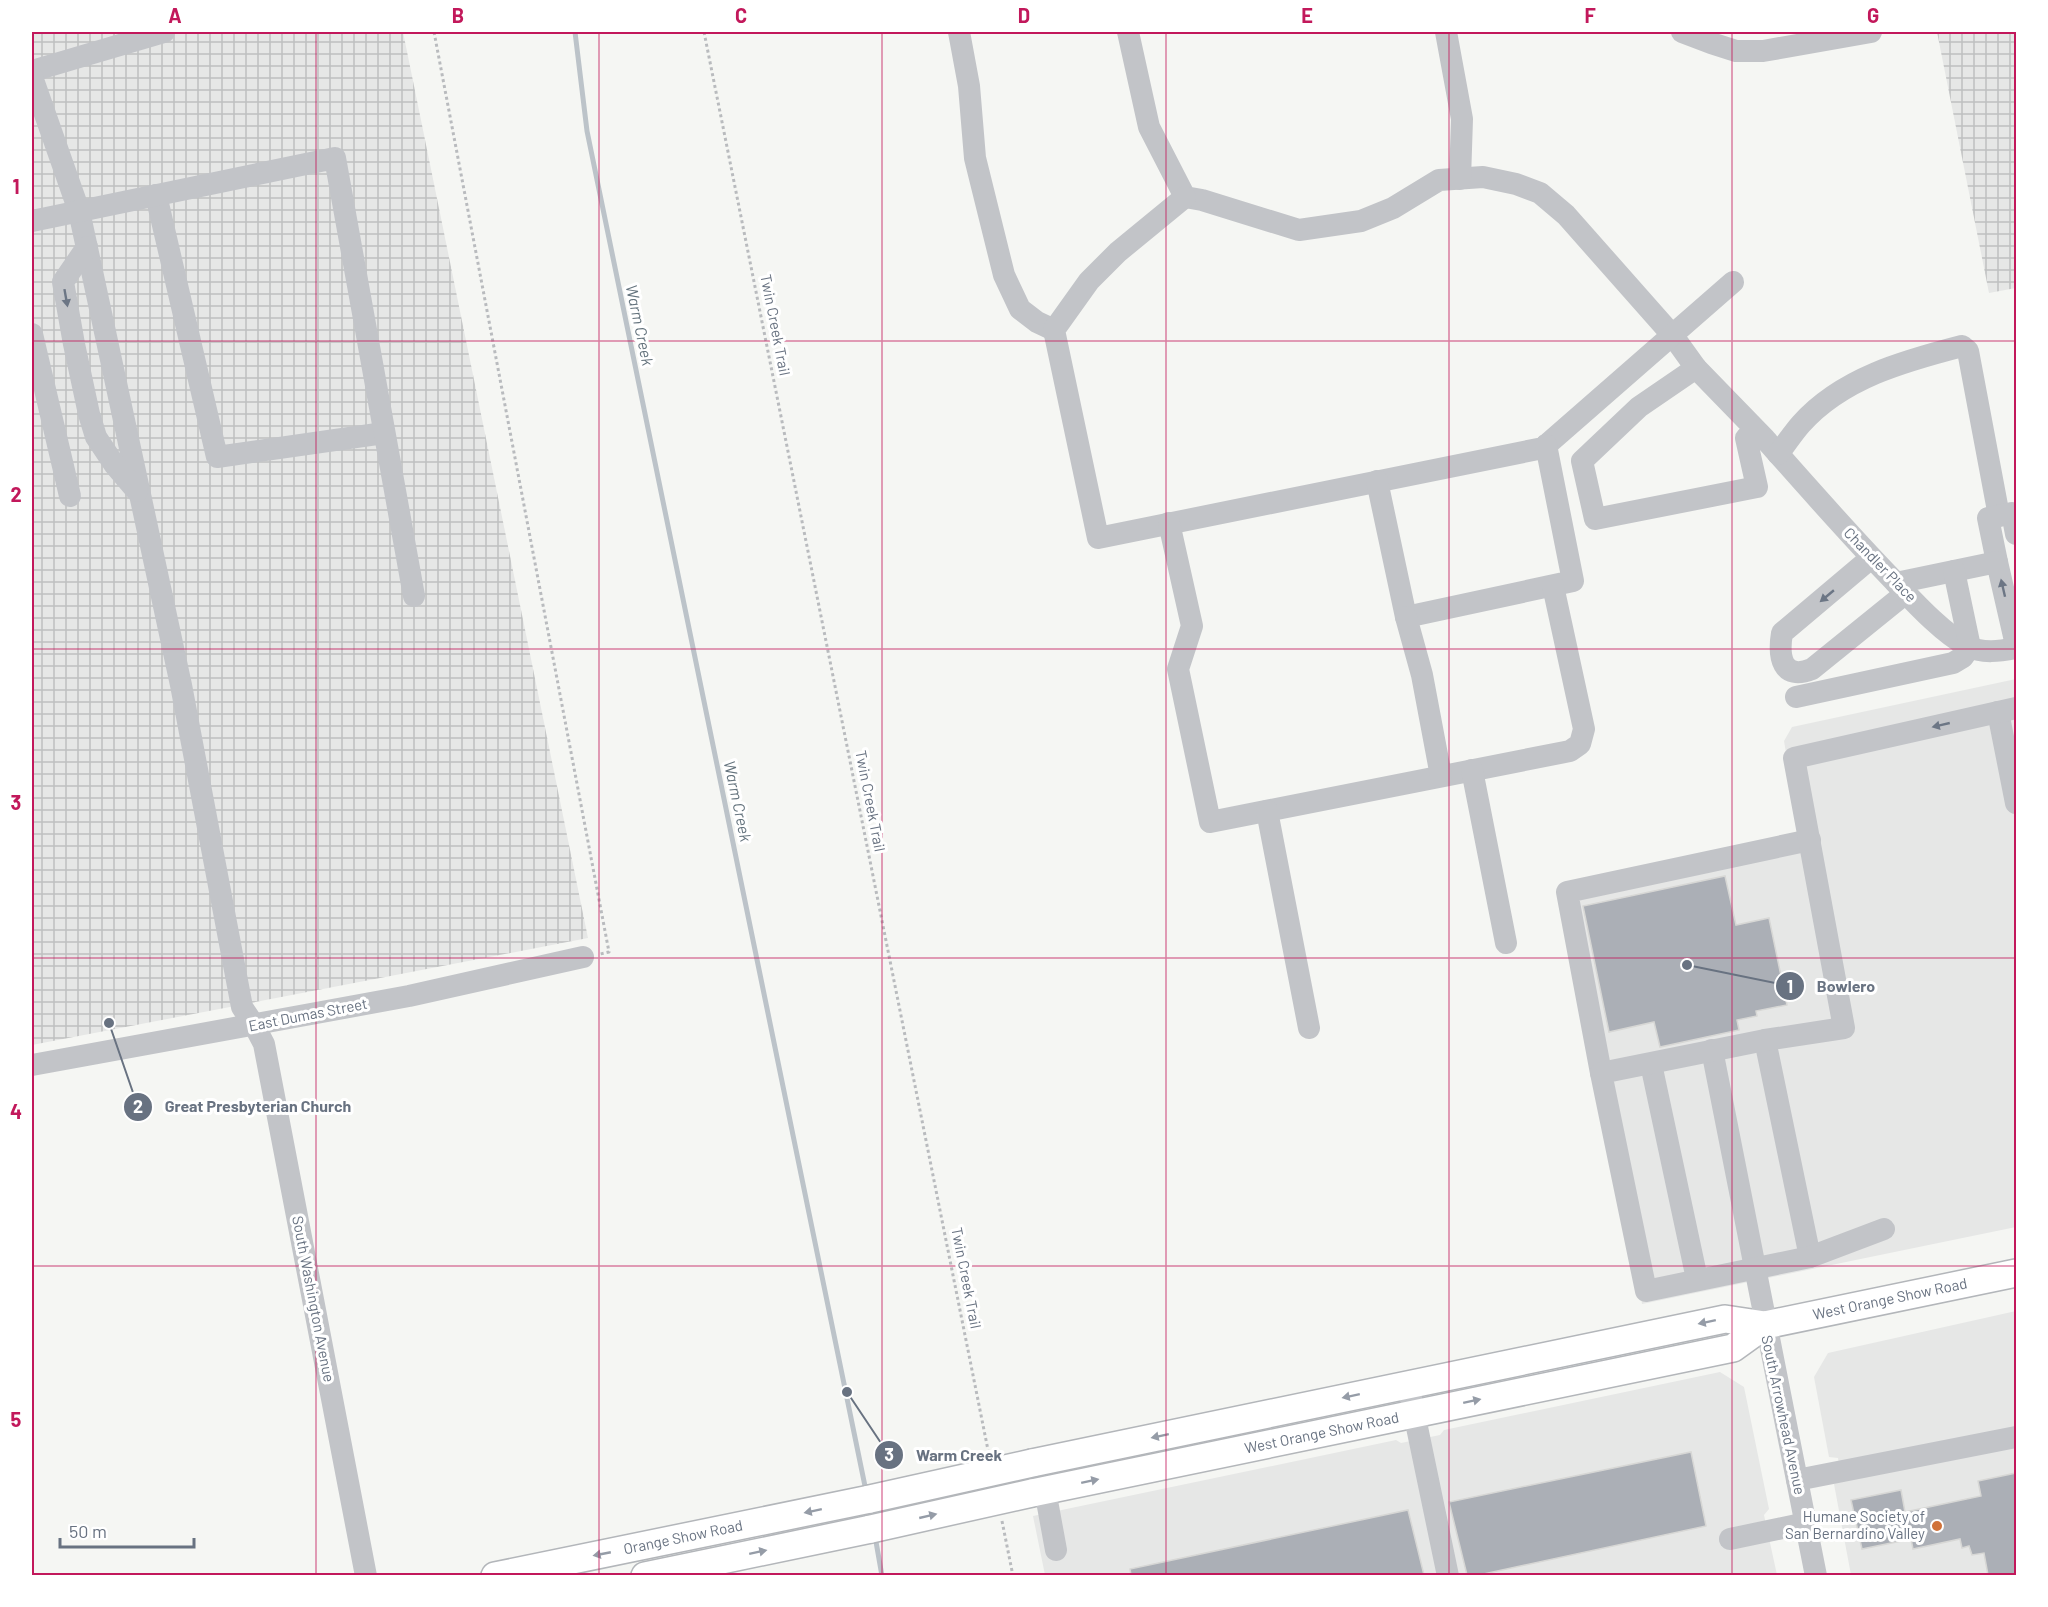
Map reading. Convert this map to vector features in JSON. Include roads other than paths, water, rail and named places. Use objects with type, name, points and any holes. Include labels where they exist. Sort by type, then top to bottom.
[{"type":"main road","name":"West Orange Show Road","points":[[870,1499],[1032,1462],[1725,1319],[1765,1325],[2015,1279]]},
{"type":"main road","name":"West Orange Show Road","points":[[871,1529],[1039,1491],[1733,1348],[1765,1325]]},
{"type":"main road","name":"Orange Show Road","points":[[495,1575],[870,1499]]},
{"type":"main road","name":"Orange Show Road","points":[[645,1575],[871,1529]]},
{"type":"street","points":[[32,71],[164,32]]},
{"type":"street","points":[[959,32],[969,86],[975,158],[1004,275],[1020,309],[1037,322],[1054,330]]},
{"type":"street","points":[[1128,32],[1149,127],[1185,197],[1118,252],[1089,281],[1054,330],[1098,538],[1544,448],[1733,282]]},
{"type":"street","points":[[1446,32],[1461,119],[1460,179]]},
{"type":"street","points":[[1682,32],[1736,51],[1763,51],[1871,32]]},
{"type":"street","name":"South Washington Avenue","points":[[32,77],[79,211],[111,353],[181,685],[242,1007],[264,1044],[366,1575]]},
{"type":"street","points":[[32,221],[335,158],[414,596]]},
{"type":"street","name":"Chandler Place","points":[[1185,197],[1202,200],[1299,230],[1361,221],[1393,208],[1439,180],[1483,177],[1516,184],[1540,193],[1566,215],[1673,336],[1696,368],[1901,588],[1948,632],[1970,647],[1985,652],[2016,647]]},
{"type":"street","points":[[156,195],[218,457],[384,433]]},
{"type":"street","points":[[87,247],[63,282],[86,402],[96,437],[114,464],[139,494]]},
{"type":"street","points":[[32,334],[70,496]]},
{"type":"street","points":[[1696,368],[1639,406],[1582,461],[1595,519],[1757,487],[1746,438],[1766,441],[1800,425],[1852,383],[1916,358],[1962,346],[1968,351],[1999,516]]},
{"type":"street","points":[[1406,616],[1573,581],[1546,445]]},
{"type":"street","points":[[1377,481],[1406,616],[1422,675],[1440,776]]},
{"type":"street","points":[[2016,534],[2012,513],[1988,518],[2016,647]]},
{"type":"street","points":[[1169,523],[1192,626],[1178,669],[1210,822],[1570,751],[1580,744],[1584,729],[1553,586]]},
{"type":"street","points":[[1871,558],[1782,633],[1780,646],[1782,659],[1787,669],[1794,673],[1803,673],[1812,669],[1901,588],[1954,571],[1997,562]]},
{"type":"street","points":[[1796,697],[1953,663],[1964,657],[1970,647],[1954,571]]},
{"type":"street","points":[[1601,1073],[1766,1040],[1844,1028],[1794,758],[2007,710],[2016,803]]},
{"type":"street","points":[[1472,770],[1506,943]]},
{"type":"street","points":[[1267,810],[1310,1028]]},
{"type":"street","points":[[1810,840],[1567,892],[1601,1073],[1646,1291],[1810,1257],[1884,1229]]},
{"type":"street","name":"East Dumas Street","points":[[32,1062],[254,1025],[409,996],[583,957]]},
{"type":"street","points":[[1766,1040],[1810,1257]]},
{"type":"street","name":"South Arrowhead Avenue","points":[[1712,1050],[1816,1575]]},
{"type":"street","points":[[1651,1064],[1697,1280]]},
{"type":"street","points":[[1408,1384],[1448,1575]]},
{"type":"street","points":[[1797,1480],[2016,1437]]},
{"type":"street","points":[[1039,1491],[1056,1550]]},
{"type":"street","points":[[1730,1539],[1806,1523]]},
{"type":"waterway","name":"Warm Creek","points":[[575,32],[587,131],[866,1491]]},
{"type":"waterway","name":"Warm Creek","points":[[875,1536],[882,1576]]},
{"type":"place","name":"Bowlero","points":[[1687,965]]},
{"type":"place","name":"Great Presbyterian Church","points":[[109,1023]]},
{"type":"place","name":"Warm Creek","points":[[847,1392]]},
{"type":"place","name":"Humane Society of San Bernardino Valley","points":[[1937,1526]]}]
